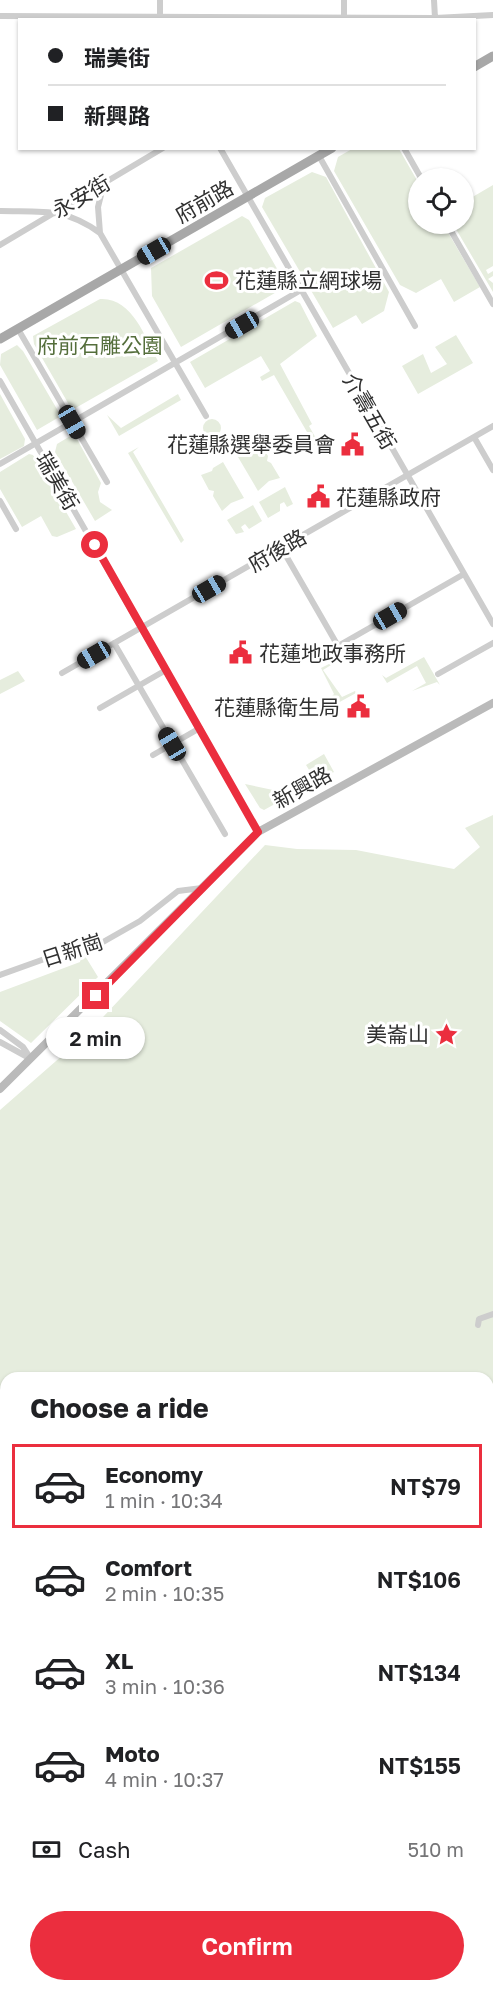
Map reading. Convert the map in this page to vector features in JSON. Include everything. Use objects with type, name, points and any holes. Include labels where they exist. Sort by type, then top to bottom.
[{"type":"main road","points":[[476,66],[493,56]]},
{"type":"main road","name":"府前路","points":[[0,339],[329,150]]},
{"type":"street","points":[[0,16],[160,18],[160,0]]},
{"type":"street","points":[[344,0],[344,18]]},
{"type":"street","points":[[434,0],[435,18],[493,15]]},
{"type":"street","name":"永安街","points":[[0,245],[160,150]]},
{"type":"street","name":"介壽五街","points":[[221,150],[493,624]]},
{"type":"street","points":[[405,150],[415,168]]},
{"type":"street","points":[[319,156],[415,326]]},
{"type":"street","points":[[104,183],[98,207],[100,233],[206,416]]},
{"type":"street","points":[[0,212],[55,212],[80,219],[100,233]]},
{"type":"street","points":[[453,234],[493,304]]},
{"type":"street","points":[[0,464],[301,291]]},
{"type":"street","points":[[18,329],[107,482]]},
{"type":"street","name":"瑞美街","points":[[0,381],[258,832]]},
{"type":"street","name":"府後路","points":[[62,673],[493,426]]},
{"type":"street","points":[[474,437],[493,470]]},
{"type":"street","points":[[0,501],[16,529]]},
{"type":"street","points":[[281,547],[338,646],[464,574]]},
{"type":"street","points":[[438,674],[493,643]]},
{"type":"street","points":[[114,644],[225,834]]},
{"type":"street","points":[[100,708],[166,670]]},
{"type":"street","name":"新興路","points":[[0,1089],[258,832],[493,703]]},
{"type":"street","points":[[153,755],[200,728]]},
{"type":"street","name":"日新崗","points":[[0,975],[65,952],[96,946],[140,921],[178,891],[203,888]]},
{"type":"street","points":[[0,1030],[23,1047],[31,1059]]},
{"type":"street","points":[[0,1042],[31,1059]]},
{"type":"street","points":[[478,1325],[479,1319],[493,1314]]},
{"type":"green space","points":[[350,150],[400,150],[410,168],[408,168],[408,234],[449,234],[480,287],[454,302],[441,279],[416,293],[400,285],[334,171],[338,157]]},
{"type":"green space","points":[[312,172],[326,177],[389,292],[384,311],[362,324],[356,315],[333,328],[262,207],[265,198]]},
{"type":"green space","points":[[493,185],[493,266],[486,270],[488,274],[493,271],[493,276],[488,279],[493,283],[493,292],[459,234],[474,234],[474,196]]},
{"type":"green space","name":"花蓮縣立網球場","points":[[242,216],[249,220],[287,286],[181,347],[152,296],[151,268]]},
{"type":"green space","name":"府前石雕公園","points":[[100,299],[121,304],[129,311],[158,361],[72,410],[34,344],[33,336]]},
{"type":"green space","name":"花蓮縣立網球場","points":[[295,301],[300,303],[317,336],[280,364],[312,424],[309,426],[318,442],[324,440],[326,443],[318,451],[274,375],[262,381],[260,377],[270,371],[261,356],[205,388],[190,362]]},
{"type":"green space","points":[[456,335],[473,363],[418,394],[402,366],[423,354],[431,373],[447,364],[435,347]]},
{"type":"green space","points":[[17,345],[23,351],[61,416],[37,430],[0,365],[1,354]]},
{"type":"green space","points":[[0,394],[25,439],[24,446],[0,459]]},
{"type":"green space","points":[[178,394],[181,400],[119,436],[107,415],[121,428]]},
{"type":"green space","points":[[212,419],[218,422],[221,428],[218,434],[212,437],[206,434],[203,428],[206,422]]},
{"type":"green space","points":[[72,435],[77,439],[101,483],[98,492],[100,502],[112,510],[95,521],[55,452],[57,444]]},
{"type":"green space","points":[[259,441],[268,456],[267,461],[271,463],[280,478],[269,481],[258,491],[238,457],[240,453],[251,449]]},
{"type":"green space","points":[[139,447],[133,452],[184,540],[181,543],[128,453]]},
{"type":"green space","points":[[29,454],[33,455],[76,529],[57,537],[52,536],[41,516],[22,527],[0,489],[0,472]]},
{"type":"green space","points":[[223,462],[244,498],[231,503],[222,511],[213,496],[214,491],[209,490],[201,475],[212,471]]},
{"type":"green space","points":[[285,487],[293,504],[287,507],[284,502],[280,504],[280,511],[268,518],[259,502]]},
{"type":"green space","points":[[253,505],[262,521],[249,529],[245,524],[241,527],[244,532],[236,534],[227,520]]},
{"type":"green space","points":[[336,651],[341,659],[323,670],[342,697],[355,691],[356,693],[327,709],[324,704],[334,694],[321,668],[339,659]]},
{"type":"green space","points":[[424,657],[440,685],[437,682],[412,691],[426,683],[417,666],[387,683],[382,675],[386,678]]},
{"type":"green space","points":[[18,671],[25,681],[0,694],[0,680]]},
{"type":"green space","points":[[324,754],[334,772],[316,781],[306,765]]},
{"type":"green space","points":[[307,777],[311,784],[264,810],[260,808],[245,784],[273,790],[276,794]]},
{"type":"green space","points":[[493,815],[493,1372],[0,1372],[0,1110],[88,1033],[265,845],[297,849],[356,850],[454,869],[480,847],[465,828]]},
{"type":"green space","points":[[82,951],[98,977],[31,1043],[0,1021],[0,992],[80,962]]},
{"type":"place","name":"花蓮縣立網球場","points":[[217,280]]},
{"type":"place","name":"花蓮縣選舉委員會","points":[[353,444]]},
{"type":"place","name":"花蓮縣政府","points":[[318,497]]},
{"type":"place","name":"花蓮地政事務所","points":[[241,653]]},
{"type":"place","name":"花蓮縣衛生局","points":[[358,707]]},
{"type":"place","name":"美崙山","points":[[447,1034]]},
{"type":"route","points":[[95,545],[258,832],[96,996]]}]
